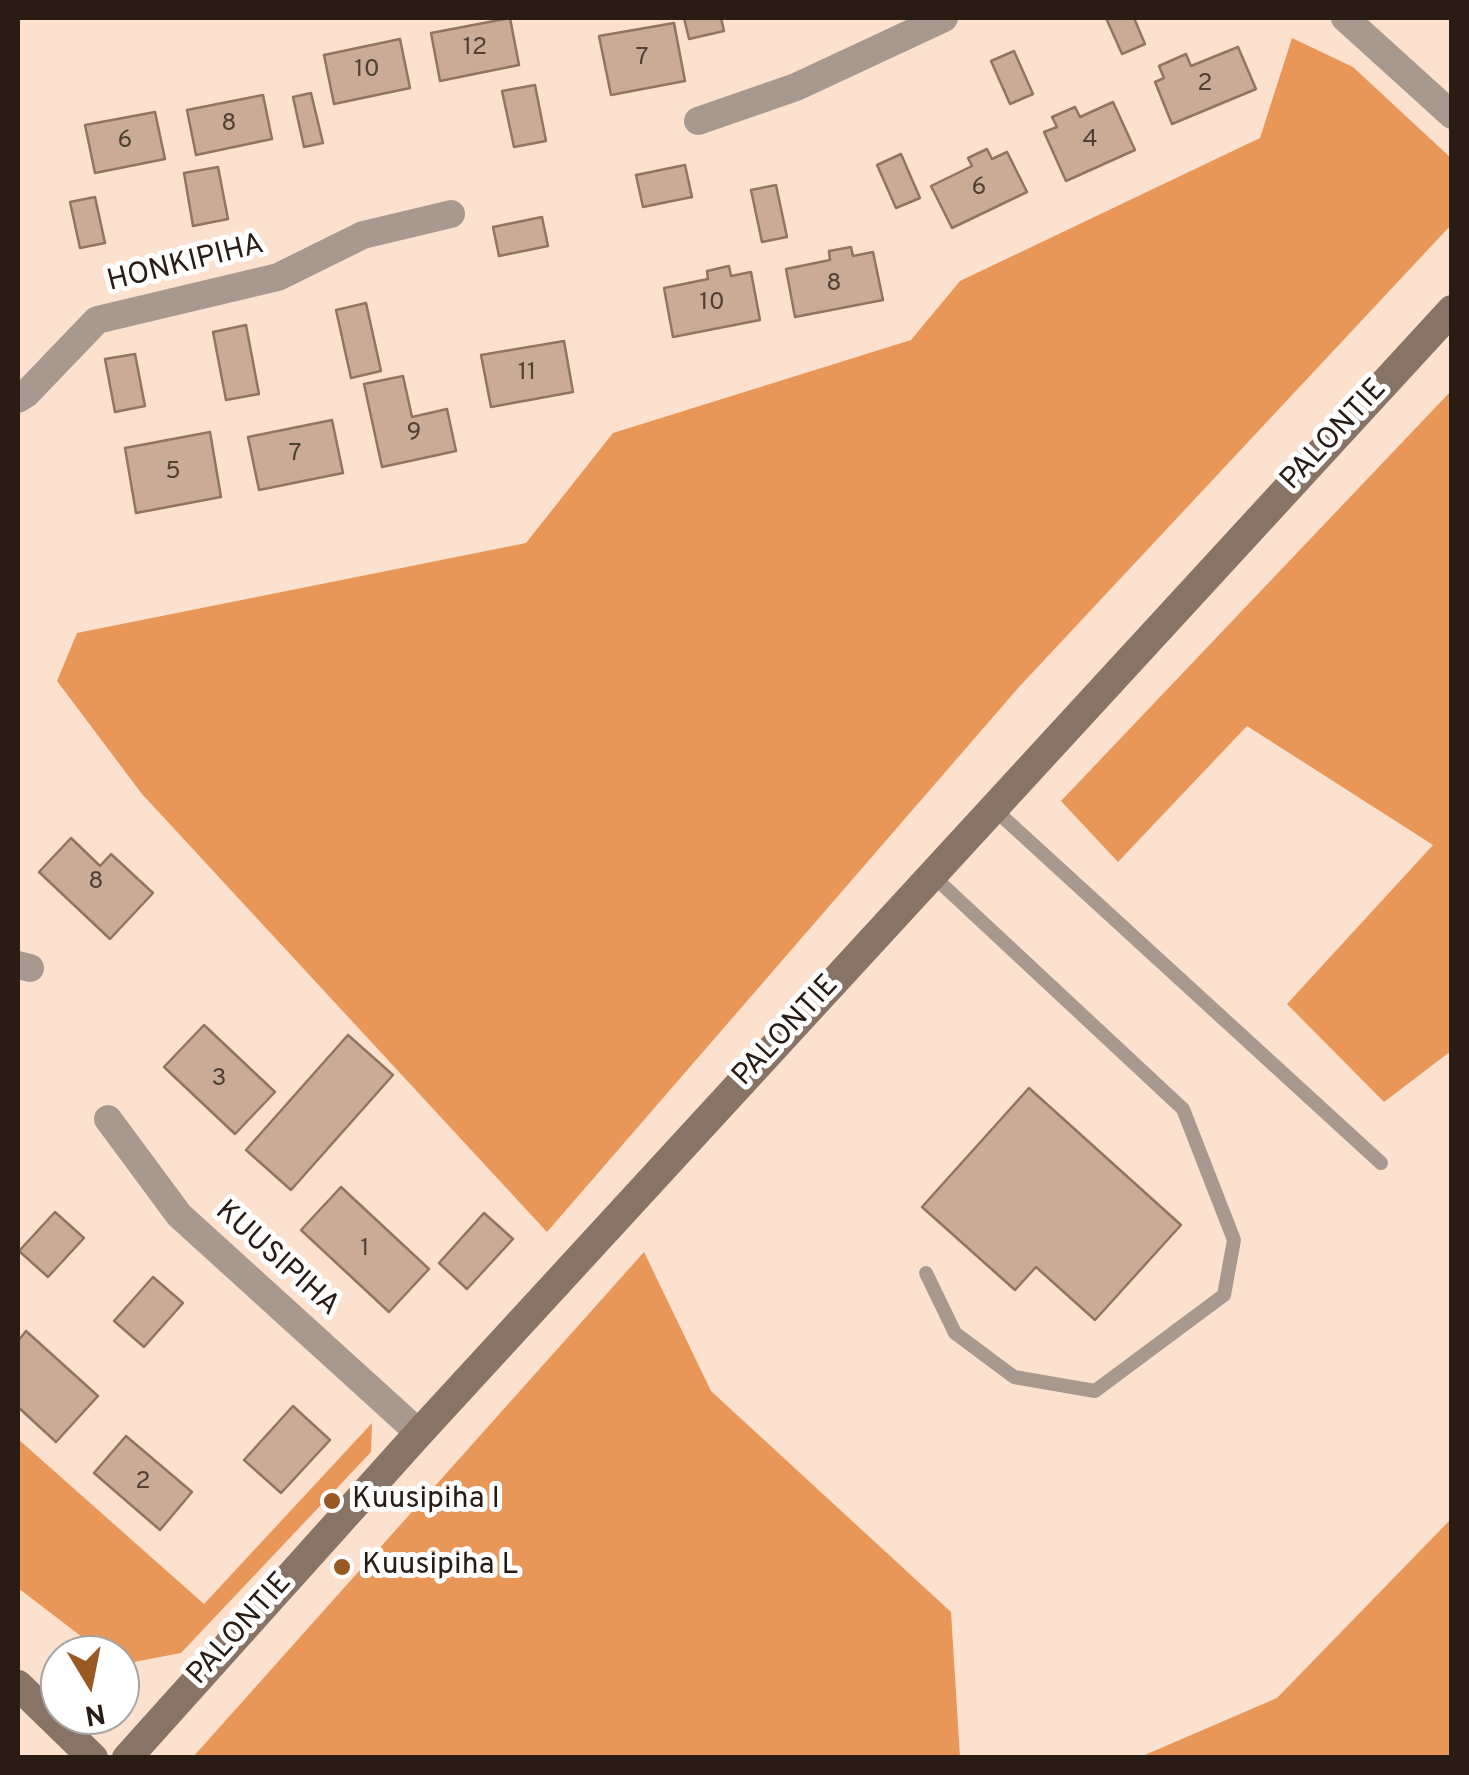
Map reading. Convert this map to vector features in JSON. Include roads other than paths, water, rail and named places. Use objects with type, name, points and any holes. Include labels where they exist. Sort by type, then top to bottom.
[{"type":"street","points":[[698,121],[796,86],[944,18]]},
{"type":"street","points":[[1345,18],[1452,115]]},
{"type":"street","name":"HONKIPIHA","points":[[18,399],[97,320],[278,277],[363,235],[451,214]]},
{"type":"street","name":"PALONTIE","points":[[127,1758],[419,1434],[1452,310]]},
{"type":"street","name":"KUUSIPIHA","points":[[108,1119],[179,1215],[419,1434]]},
{"type":"street","points":[[18,1685],[94,1758]]},
{"type":"lane","points":[[993,808],[1382,1162]]},
{"type":"lane","points":[[926,1273],[955,1332],[1014,1377],[1095,1391],[1224,1295],[1234,1240],[1183,1109],[932,874]]},
{"type":"place","name":"Kuusipiha I","points":[[332,1501]]},
{"type":"place","name":"Kuusipiha L","points":[[342,1567]]}]
